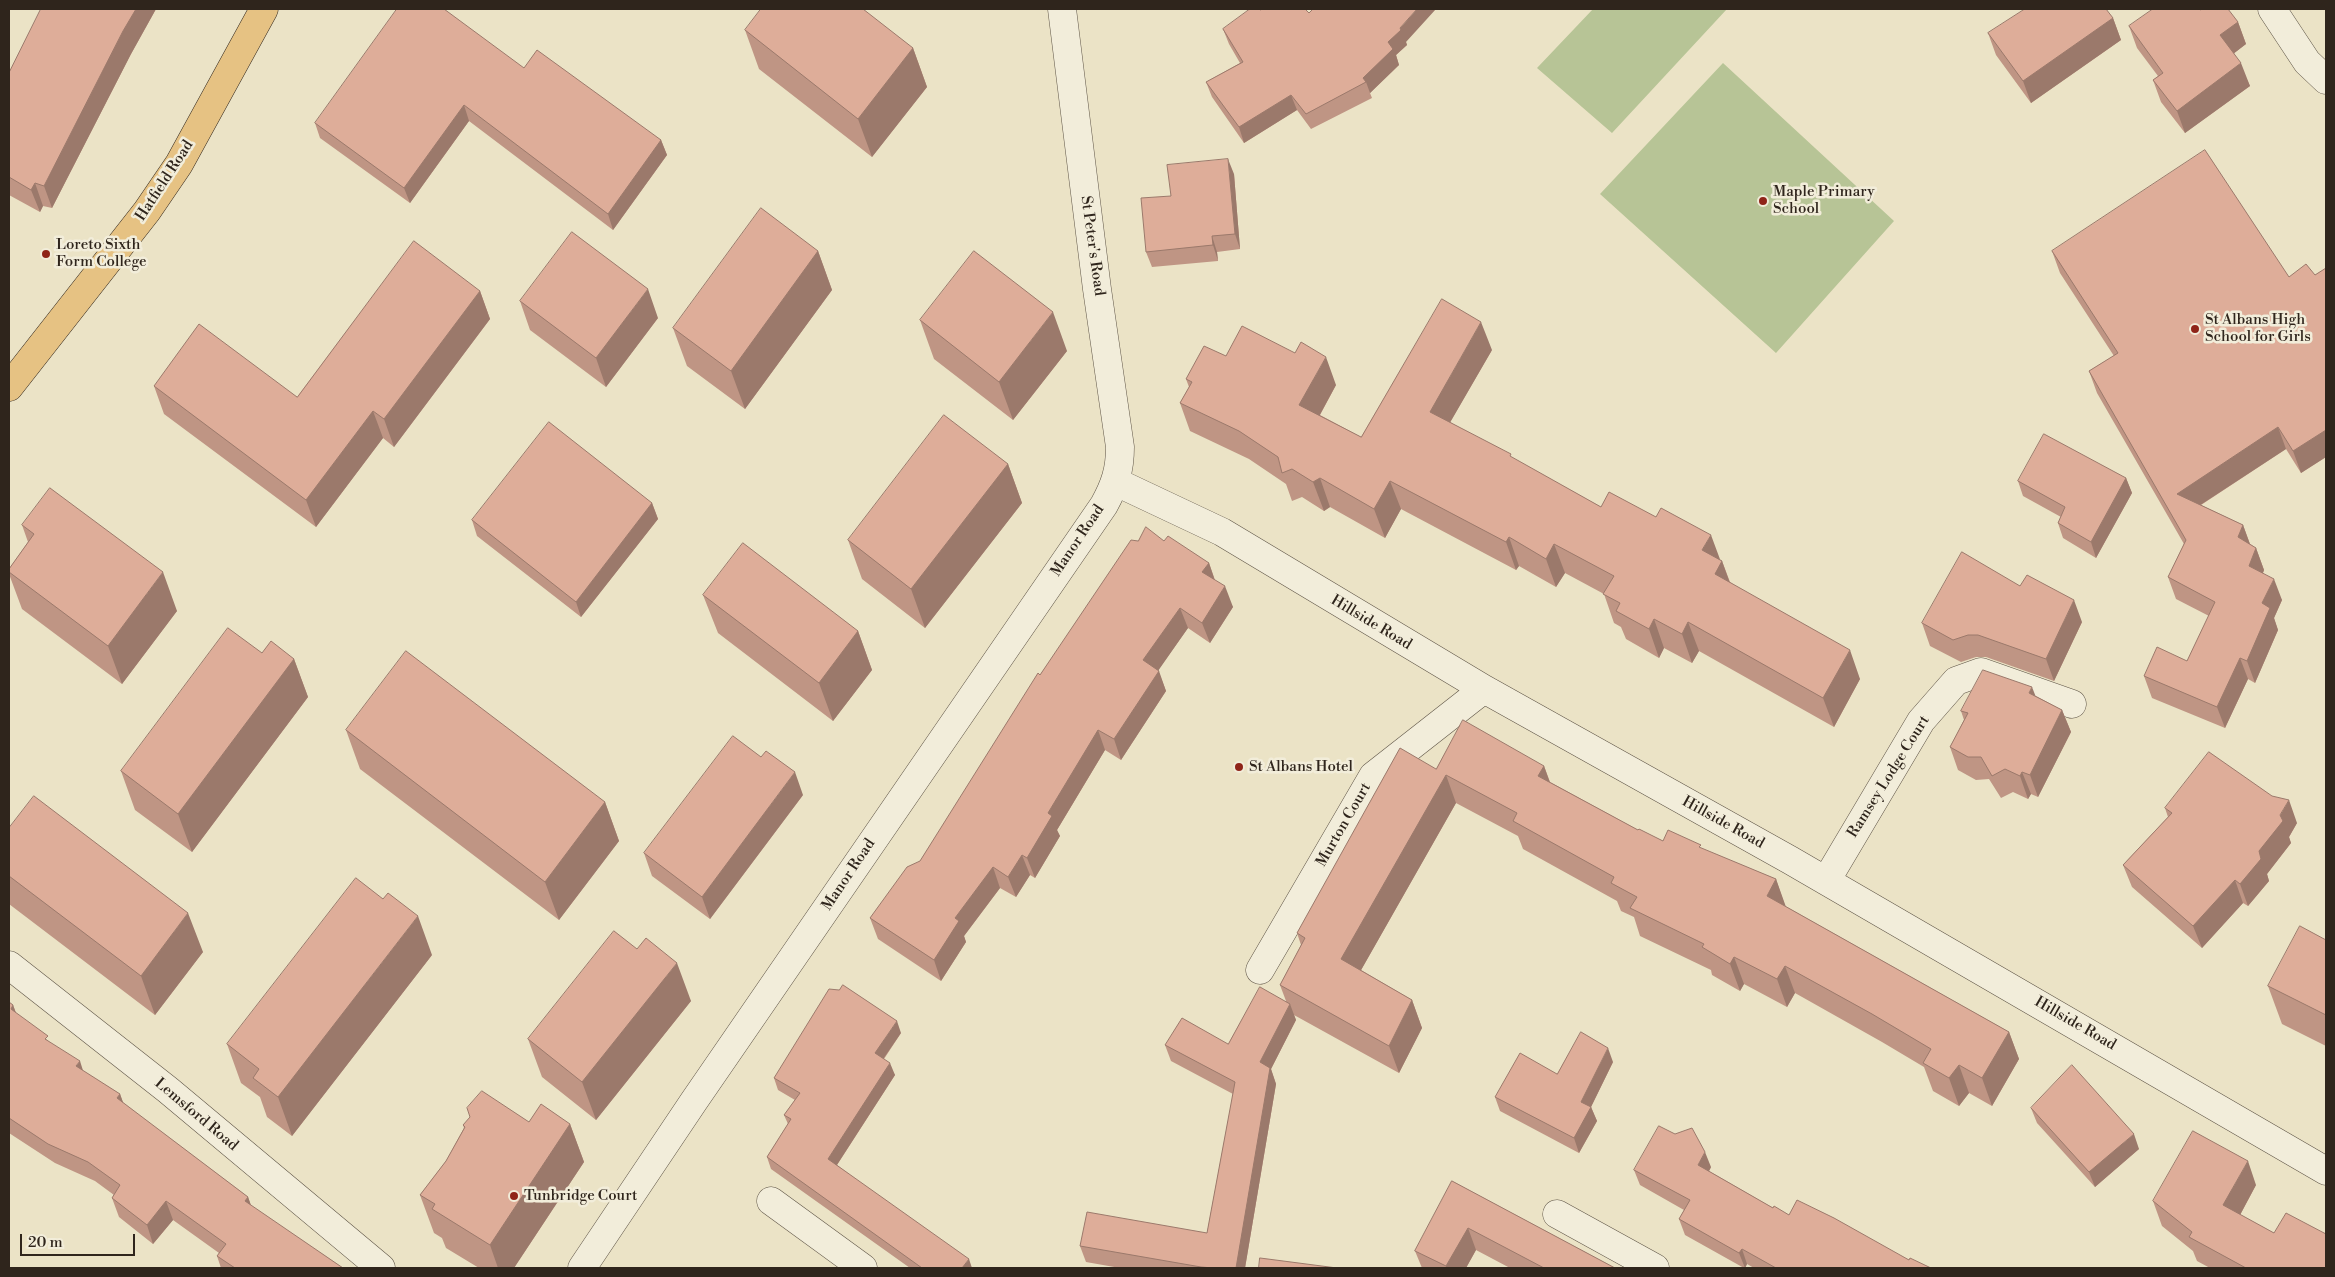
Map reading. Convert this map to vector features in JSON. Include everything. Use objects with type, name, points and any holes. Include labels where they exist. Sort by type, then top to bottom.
[{"type":"main road","name":"Hatfield Road","points":[[9,387],[147,211],[179,164],[264,9]]},
{"type":"street","name":"St Peter's Road","points":[[1062,9],[1097,289],[1120,447],[1120,464],[1116,482]]},
{"type":"street","points":[[2272,9],[2307,62],[2326,80]]},
{"type":"street","name":"Hillside Road","points":[[1116,482],[1222,532],[1484,689],[1569,735],[2323,1163]]},
{"type":"street","name":"Manor Road","points":[[582,1268],[694,1101],[1104,505],[1116,482]]},
{"type":"street","name":"Ramsey Lodge Court","points":[[1826,881],[1921,721],[1956,680],[1981,672],[2072,704]]},
{"type":"street","name":"Murton Court","points":[[1260,970],[1373,776],[1484,689]]},
{"type":"street","name":"Lemsford Road","points":[[9,965],[160,1084],[381,1268]]},
{"type":"street","points":[[772,1201],[863,1268]]},
{"type":"street","points":[[1557,1214],[1655,1268]]},
{"type":"green space","points":[[1593,9],[1727,9],[1612,133],[1537,68]]},
{"type":"green space","points":[[1723,63],[1894,221],[1776,353],[1600,194]]},
{"type":"building","points":[[41,9],[136,9],[44,186],[35,183],[31,190],[9,177],[9,73]]},
{"type":"building","points":[[397,9],[444,9],[524,68],[537,50],[661,140],[608,214],[464,105],[404,188],[315,123]]},
{"type":"building","points":[[761,9],[863,9],[913,48],[858,119],[745,30]]},
{"type":"building","points":[[1250,9],[1305,9],[1309,13],[1313,9],[1417,9],[1400,28],[1401,30],[1388,42],[1393,49],[1363,78],[1366,82],[1306,114],[1291,95],[1239,127],[1206,82],[1243,62],[1223,29]]},
{"type":"building","points":[[2025,9],[2106,9],[2113,18],[2023,81],[1988,33]]},
{"type":"building","points":[[2153,9],[2228,9],[2238,22],[2220,35],[2241,63],[2177,111],[2153,80],[2163,73],[2129,26]]},
{"type":"building","name":"St Albans High School for Girls","points":[[2205,150],[2289,277],[2306,264],[2315,275],[2326,268],[2326,430],[2293,451],[2278,427],[2177,494],[2243,525],[2238,537],[2256,548],[2249,566],[2274,579],[2262,603],[2270,608],[2247,661],[2240,658],[2217,707],[2144,676],[2157,647],[2187,661],[2215,602],[2168,577],[2186,540],[2089,371],[2118,353],[2052,251]]},
{"type":"building","points":[[1228,159],[1235,234],[1212,236],[1213,245],[1146,252],[1141,198],[1171,196],[1167,165]]},
{"type":"building","points":[[761,208],[818,251],[731,371],[673,328]]},
{"type":"building","points":[[572,232],[648,289],[596,358],[520,301]]},
{"type":"building","points":[[414,241],[480,291],[384,419],[373,411],[306,500],[154,386],[199,324],[297,397]]},
{"type":"building","points":[[974,251],[1053,312],[999,382],[920,320]]},
{"type":"building","points":[[1442,299],[1481,322],[1430,412],[1511,454],[1510,456],[1601,507],[1609,492],[1656,517],[1661,508],[1711,535],[1702,550],[1722,561],[1715,574],[1850,650],[1823,698],[1688,622],[1682,634],[1654,619],[1649,629],[1616,611],[1620,603],[1603,594],[1614,576],[1554,544],[1546,559],[1509,537],[1506,542],[1390,481],[1374,509],[1320,478],[1313,482],[1292,469],[1282,473],[1278,457],[1239,431],[1180,403],[1192,382],[1186,379],[1204,346],[1226,356],[1242,326],[1295,353],[1301,342],[1326,357],[1299,405],[1361,437]]},
{"type":"building","points":[[944,415],[1008,464],[911,589],[848,540]]},
{"type":"building","points":[[549,422],[652,503],[576,602],[472,520]]},
{"type":"building","points":[[2044,434],[2126,478],[2091,542],[2058,523],[2065,507],[2018,481]]},
{"type":"building","points":[[50,488],[163,572],[108,646],[9,572],[9,569],[34,534],[22,525]]},
{"type":"building","points":[[1146,527],[1164,541],[1168,536],[1209,563],[1202,572],[1225,586],[1202,623],[1180,608],[1143,660],[1159,671],[1114,739],[1098,730],[1048,813],[1052,816],[1027,858],[1022,855],[1008,877],[993,867],[955,918],[959,921],[934,960],[870,918],[907,867],[920,861],[1038,673],[1040,675],[1131,540],[1138,541]]},
{"type":"building","points":[[743,543],[858,631],[819,683],[703,595]]},
{"type":"building","points":[[1962,552],[2020,586],[2027,575],[2074,600],[2046,659],[1978,635],[1968,635],[1953,640],[1922,623]]},
{"type":"building","points":[[228,628],[262,653],[271,641],[294,659],[178,814],[121,771]]},
{"type":"building","points":[[406,651],[605,802],[545,882],[346,730]]},
{"type":"building","points":[[1983,670],[2032,687],[2029,693],[2062,710],[2030,775],[2022,772],[2020,776],[2005,769],[1992,776],[1981,757],[1968,757],[1950,747],[1968,713],[1961,711]]},
{"type":"building","points":[[1463,720],[1544,766],[1538,776],[1638,830],[1663,841],[1668,830],[1701,845],[1699,847],[1776,879],[1767,896],[2009,1032],[1982,1078],[1959,1065],[1949,1078],[1923,1063],[1931,1049],[1785,966],[1777,979],[1734,957],[1730,964],[1702,947],[1704,944],[1630,908],[1637,897],[1611,883],[1614,877],[1513,821],[1517,813],[1446,775],[1341,959],[1412,1000],[1389,1046],[1280,985],[1305,938],[1297,933],[1400,748],[1436,769]]},
{"type":"building","points":[[733,736],[761,757],[766,751],[795,772],[702,897],[644,853]]},
{"type":"building","points":[[2209,752],[2272,796],[2289,800],[2280,815],[2283,821],[2259,851],[2261,859],[2240,884],[2235,880],[2193,926],[2123,865],[2172,813],[2165,808]]},
{"type":"building","points":[[34,796],[188,913],[141,976],[9,876],[9,828]]},
{"type":"building","points":[[356,878],[383,899],[388,893],[418,916],[278,1097],[253,1078],[259,1069],[227,1044]]},
{"type":"building","points":[[2300,926],[2326,940],[2326,1015],[2268,986]]},
{"type":"building","points":[[614,931],[637,949],[646,938],[677,963],[582,1082],[528,1039]]},
{"type":"building","points":[[843,985],[897,1021],[875,1053],[890,1063],[828,1159],[969,1259],[962,1268],[922,1268],[767,1157],[791,1119],[784,1115],[800,1093],[774,1078],[829,989],[839,990]]},
{"type":"building","points":[[1260,987],[1290,1004],[1260,1062],[1270,1068],[1236,1268],[1201,1267],[1080,1246],[1087,1212],[1207,1233],[1235,1082],[1165,1045],[1182,1018],[1228,1044]]},
{"type":"building","points":[[9,1002],[13,1005],[11,1009],[48,1036],[45,1039],[80,1061],[76,1066],[120,1094],[117,1098],[248,1197],[245,1201],[343,1268],[235,1268],[217,1256],[226,1244],[166,1201],[147,1225],[112,1198],[120,1185],[88,1162],[48,1144],[9,1118]]},
{"type":"building","points":[[1581,1032],[1608,1048],[1581,1102],[1591,1107],[1574,1138],[1495,1097],[1520,1053],[1557,1074]]},
{"type":"building","points":[[2072,1065],[2134,1134],[2089,1172],[2031,1108]]},
{"type":"building","points":[[482,1091],[529,1122],[541,1104],[570,1124],[490,1245],[432,1209],[435,1204],[420,1195],[446,1161],[465,1127],[463,1125],[470,1117],[467,1108]]},
{"type":"building","points":[[1659,1126],[1675,1134],[1692,1128],[1705,1152],[1698,1165],[1773,1208],[1774,1206],[1789,1215],[1797,1200],[1834,1218],[1909,1260],[1910,1258],[1931,1268],[1776,1268],[1742,1249],[1739,1253],[1679,1219],[1690,1200],[1634,1170]]},
{"type":"building","points":[[2193,1131],[2248,1161],[2223,1205],[2274,1233],[2286,1213],[2326,1234],[2326,1268],[2246,1268],[2189,1237],[2192,1232],[2153,1201]]},
{"type":"building","points":[[1452,1181],[1615,1268],[1544,1268],[1468,1228],[1446,1266],[1415,1251]]},
{"type":"building","points":[[1260,1258],[1337,1268],[1259,1268]]},
{"type":"place","name":"Maple Primary School","points":[[1763,201]]},
{"type":"place","name":"Loreto Sixth Form College","points":[[46,254]]},
{"type":"place","name":"St Albans High School for Girls","points":[[2195,329]]},
{"type":"place","name":"St Albans Hotel","points":[[1239,767]]},
{"type":"place","name":"Tunbridge Court","points":[[514,1196]]}]
